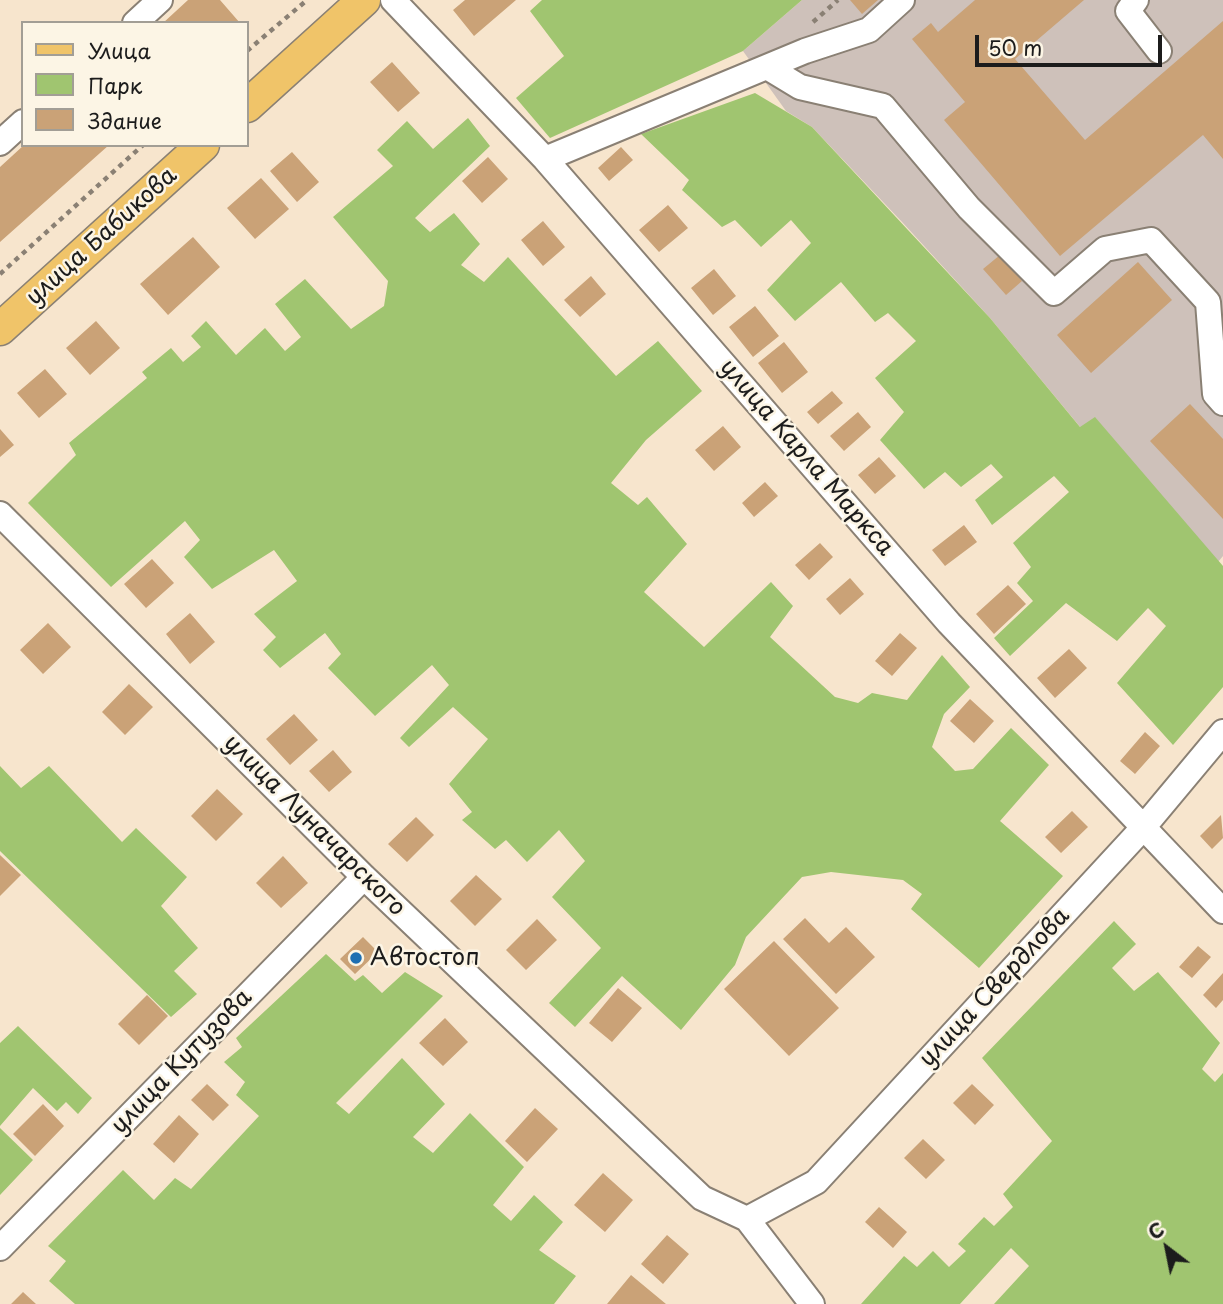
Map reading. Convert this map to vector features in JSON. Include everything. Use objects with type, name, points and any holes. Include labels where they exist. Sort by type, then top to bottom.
[{"type":"main road","points":[[248,105],[367,1]]},
{"type":"main road","name":"улица Бабикова","points":[[0,329],[201,147]]},
{"type":"street","points":[[137,21],[160,0]]},
{"type":"street","points":[[545,159],[767,67],[869,30],[902,0]]},
{"type":"street","points":[[1136,0],[1128,12],[1159,51]]},
{"type":"street","name":"улица Карла Маркса","points":[[367,1],[545,159],[949,623],[1142,829],[1223,911]]},
{"type":"street","points":[[767,67],[800,87],[883,106],[969,208],[1054,293],[1105,249],[1151,240],[1208,302],[1215,394],[1223,403]]},
{"type":"street","points":[[0,142],[21,124]]},
{"type":"street","name":"улица Луначарского","points":[[0,514],[364,877],[702,1198],[747,1219],[812,1304]]},
{"type":"street","name":"улица Свердлова","points":[[747,1219],[816,1182],[1142,829],[1223,732]]},
{"type":"street","name":"улица Кутузова","points":[[0,1248],[364,877]]},
{"type":"path","points":[[248,50],[307,0]]},
{"type":"path","points":[[0,274],[141,147]]},
{"type":"shaded area","points":[[802,0],[1223,0],[1223,556],[1218,562],[1095,418],[1081,428],[990,318],[903,223],[812,127],[786,111],[743,51]]},
{"type":"green space","points":[[542,0],[802,0],[743,51],[550,138],[516,98],[564,56],[530,11]]},
{"type":"green space","points":[[755,93],[812,127],[990,318],[1080,427],[1095,417],[1223,566],[1223,687],[1173,745],[1117,683],[1166,626],[1148,608],[1117,641],[1066,603],[1010,656],[994,638],[1033,601],[1017,583],[1031,567],[1013,543],[1069,492],[1054,476],[992,525],[975,500],[1003,477],[991,464],[961,487],[945,472],[924,489],[880,440],[904,412],[875,378],[916,341],[888,313],[875,322],[841,282],[795,321],[767,290],[811,243],[791,220],[761,247],[735,220],[722,227],[682,190],[689,180],[641,134]]},
{"type":"green space","points":[[468,118],[490,146],[415,218],[430,232],[454,213],[480,244],[461,265],[484,282],[508,257],[616,376],[658,341],[702,391],[646,440],[611,483],[638,505],[647,497],[687,544],[644,592],[704,647],[771,582],[793,606],[770,637],[835,697],[858,703],[872,693],[907,700],[942,655],[970,687],[944,714],[932,747],[955,771],[973,769],[1011,728],[1049,765],[1000,821],[1063,876],[979,968],[911,909],[922,894],[903,880],[831,872],[802,877],[746,937],[735,965],[681,1030],[622,976],[575,1027],[549,1003],[601,948],[552,897],[585,861],[559,830],[527,862],[506,840],[495,849],[462,820],[472,812],[449,784],[488,739],[453,707],[409,747],[400,738],[449,685],[432,665],[375,716],[328,668],[341,654],[325,633],[280,668],[263,650],[276,637],[254,614],[297,581],[274,550],[212,589],[184,557],[200,540],[185,521],[111,587],[28,503],[76,455],[69,443],[147,378],[142,372],[171,348],[183,362],[201,347],[191,336],[206,321],[236,355],[265,328],[285,351],[301,337],[275,304],[305,279],[351,329],[384,306],[388,281],[333,217],[393,166],[377,150],[407,121],[433,149]]},
{"type":"green space","points":[[0,766],[21,788],[49,766],[122,842],[136,828],[187,877],[161,906],[198,948],[174,971],[197,994],[171,1017],[0,851]]},
{"type":"green space","points":[[1114,921],[1136,944],[1112,968],[1134,991],[1158,972],[1220,1043],[1202,1069],[1215,1082],[1223,1073],[1223,1304],[994,1304],[1029,1266],[1011,1248],[960,1304],[861,1304],[904,1256],[917,1267],[933,1251],[949,1267],[966,1251],[958,1244],[984,1217],[994,1226],[1013,1207],[1003,1194],[1052,1141],[982,1058]]},
{"type":"green space","points":[[326,954],[355,981],[363,975],[382,993],[405,972],[443,996],[336,1103],[349,1114],[402,1058],[445,1104],[413,1137],[433,1153],[470,1113],[524,1167],[493,1205],[511,1221],[534,1195],[563,1222],[539,1250],[576,1276],[554,1304],[75,1304],[49,1281],[66,1261],[48,1246],[123,1170],[154,1200],[175,1178],[191,1189],[259,1116],[236,1095],[245,1082],[224,1062],[242,1047],[236,1038]]},
{"type":"green space","points":[[18,1026],[92,1098],[78,1114],[66,1102],[57,1111],[33,1088],[0,1126],[0,1043]]},
{"type":"green space","points":[[0,1128],[33,1160],[0,1195]]},
{"type":"building","points":[[188,0],[220,0],[238,21],[165,21]]},
{"type":"building","points":[[465,0],[516,0],[474,36],[453,10]]},
{"type":"building","points":[[850,0],[878,0],[862,14]]},
{"type":"building","points":[[975,0],[1084,0],[1015,59],[1085,140],[1223,21],[1223,159],[1203,135],[1060,256],[944,120],[965,102],[912,39],[931,23],[938,32]]},
{"type":"building","points":[[392,62],[420,93],[398,112],[370,82]]},
{"type":"building","points":[[22,147],[107,147],[0,242],[0,167]]},
{"type":"building","points":[[621,147],[633,160],[609,181],[598,168]]},
{"type":"building","points":[[292,152],[319,182],[297,202],[270,171]]},
{"type":"building","points":[[488,157],[508,179],[482,203],[462,181]]},
{"type":"building","points":[[261,178],[289,209],[255,239],[227,208]]},
{"type":"building","points":[[668,205],[688,228],[659,252],[639,230]]},
{"type":"building","points":[[543,221],[565,247],[543,266],[521,240]]},
{"type":"building","points":[[193,237],[220,267],[168,315],[140,284]]},
{"type":"building","points":[[1000,255],[1022,281],[1006,295],[983,269]]},
{"type":"building","points":[[1138,262],[1172,300],[1091,373],[1057,335]]},
{"type":"building","points":[[714,269],[736,296],[713,315],[691,288]]},
{"type":"building","points":[[591,276],[606,294],[580,317],[564,300]]},
{"type":"building","points":[[755,306],[779,336],[753,357],[729,327]]},
{"type":"building","points":[[96,321],[120,348],[90,375],[66,348]]},
{"type":"building","points":[[784,342],[808,372],[782,393],[758,363]]},
{"type":"building","points":[[45,369],[67,394],[39,418],[17,393]]},
{"type":"building","points":[[832,391],[843,403],[818,424],[807,412]]},
{"type":"building","points":[[1190,404],[1223,439],[1223,519],[1150,441]]},
{"type":"building","points":[[858,412],[871,427],[844,451],[830,436]]},
{"type":"building","points":[[723,426],[741,447],[714,471],[695,450]]},
{"type":"building","points":[[0,429],[14,445],[0,457]]},
{"type":"building","points":[[879,457],[896,476],[875,494],[858,475]]},
{"type":"building","points":[[765,482],[778,496],[754,517],[742,503]]},
{"type":"building","points":[[964,525],[977,542],[945,566],[932,550]]},
{"type":"building","points":[[820,543],[833,557],[809,580],[795,565]]},
{"type":"building","points":[[152,559],[174,583],[146,608],[124,584]]},
{"type":"building","points":[[850,578],[864,594],[840,615],[826,599]]},
{"type":"building","points":[[1008,585],[1026,604],[994,634],[976,614]]},
{"type":"building","points":[[190,613],[215,642],[190,664],[166,634]]},
{"type":"building","points":[[48,623],[71,647],[43,674],[20,650]]},
{"type":"building","points":[[900,633],[917,648],[892,676],[875,661]]},
{"type":"building","points":[[1069,649],[1087,668],[1055,698],[1037,678]]},
{"type":"building","points":[[129,684],[153,707],[125,735],[102,712]]},
{"type":"building","points":[[970,699],[994,721],[974,743],[950,721]]},
{"type":"building","points":[[294,714],[318,740],[290,765],[266,739]]},
{"type":"building","points":[[1145,732],[1160,746],[1135,774],[1120,761]]},
{"type":"building","points":[[333,750],[352,772],[329,792],[309,771]]},
{"type":"building","points":[[217,789],[243,814],[216,841],[191,816]]},
{"type":"building","points":[[1072,811],[1088,827],[1061,853],[1045,837]]},
{"type":"building","points":[[1221,815],[1223,838],[1212,849],[1200,836]]},
{"type":"building","points":[[416,817],[434,835],[407,862],[388,844]]},
{"type":"building","points":[[0,855],[21,875],[0,896]]},
{"type":"building","points":[[283,856],[308,883],[281,908],[256,883]]},
{"type":"building","points":[[476,875],[502,899],[475,926],[450,901]]},
{"type":"building","points":[[805,918],[829,943],[846,927],[875,957],[836,994],[783,939]]},
{"type":"building","points":[[537,919],[557,940],[526,970],[506,950]]},
{"type":"building","points":[[363,937],[378,952],[355,974],[340,959]]},
{"type":"building","points":[[774,941],[839,1008],[789,1056],[724,989]]},
{"type":"building","points":[[1198,946],[1211,957],[1192,978],[1179,967]]},
{"type":"building","points":[[1223,973],[1223,1000],[1216,1008],[1203,995]]},
{"type":"building","points":[[618,988],[642,1008],[612,1042],[589,1023]]},
{"type":"building","points":[[147,995],[168,1016],[139,1045],[118,1024]]},
{"type":"building","points":[[445,1018],[468,1042],[443,1066],[419,1043]]},
{"type":"building","points":[[207,1084],[229,1105],[213,1121],[191,1100]]},
{"type":"building","points":[[972,1084],[994,1105],[975,1125],[953,1103]]},
{"type":"building","points":[[43,1104],[64,1126],[35,1156],[13,1134]]},
{"type":"building","points":[[535,1108],[558,1129],[527,1162],[505,1141]]},
{"type":"building","points":[[179,1115],[199,1134],[174,1163],[153,1144]]},
{"type":"building","points":[[923,1139],[945,1160],[926,1179],[904,1158]]},
{"type":"building","points":[[603,1173],[633,1200],[605,1232],[574,1205]]},
{"type":"building","points":[[879,1207],[907,1232],[893,1248],[865,1222]]},
{"type":"building","points":[[667,1235],[689,1254],[663,1284],[641,1264]]},
{"type":"building","points":[[631,1275],[666,1304],[607,1304]]},
{"type":"building","points":[[23,1292],[36,1304],[11,1304]]},
{"type":"place","name":"Автостоп","points":[[356,958]]}]
